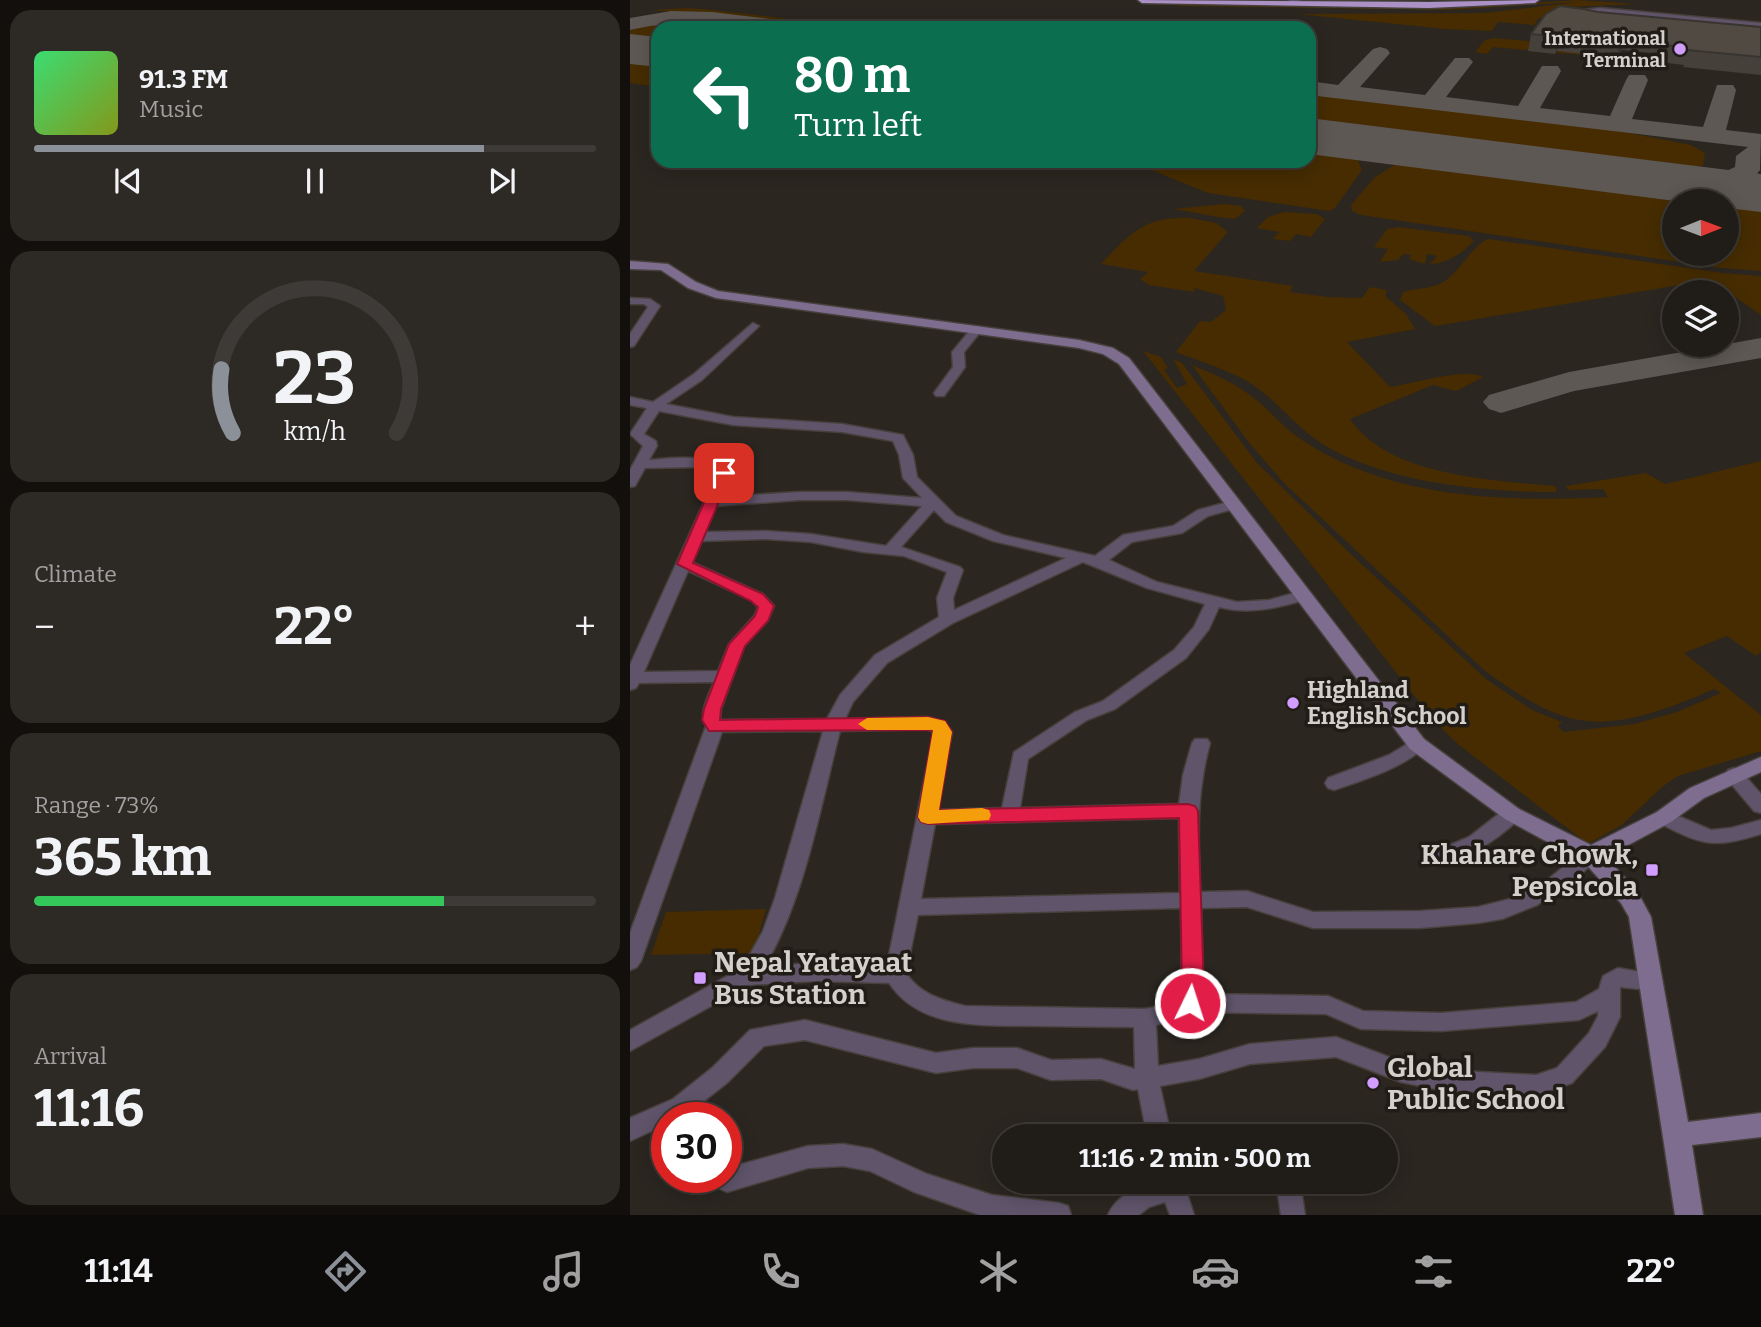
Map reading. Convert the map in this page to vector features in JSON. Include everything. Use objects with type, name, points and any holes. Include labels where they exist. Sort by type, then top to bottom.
[{"type":"highway","points":[[1142,0],[1452,5],[1535,0]]},
{"type":"main road","points":[[630,265],[664,267],[692,285],[716,294],[1095,347],[1118,357],[1171,420],[1232,505],[1417,744],[1512,814],[1591,855],[1629,897],[1640,917],[1689,1215]]},
{"type":"main road","points":[[1591,855],[1664,817],[1698,793],[1761,764]]},
{"type":"main road","points":[[1676,1135],[1761,1125]]},
{"type":"street","points":[[1286,3],[1299,0]]},
{"type":"street","points":[[1581,21],[1573,18],[1573,14],[1592,10],[1761,25]]},
{"type":"street","points":[[630,302],[652,303],[654,306],[636,327],[630,343]]},
{"type":"street","points":[[630,483],[650,446],[649,441],[633,435],[656,405],[698,377],[752,326]]},
{"type":"street","points":[[940,393],[959,367],[958,352],[976,330]]},
{"type":"street","points":[[630,401],[732,421],[778,426],[803,424],[881,432],[898,438],[906,455],[910,478],[922,487],[933,503],[951,519],[998,538],[1090,559],[1152,585],[1237,607],[1269,605],[1302,596]]},
{"type":"street","points":[[640,464],[715,466],[724,473],[631,680],[726,676]]},
{"type":"street","points":[[712,502],[847,496],[933,503]]},
{"type":"street","points":[[889,551],[933,503]]},
{"type":"street","points":[[630,1041],[746,976],[758,961],[771,937],[785,898],[833,725],[846,699],[881,659],[947,619],[1090,559],[1128,538],[1177,530],[1203,513],[1232,505]]},
{"type":"street","points":[[696,537],[791,536],[906,552],[955,570],[945,598],[947,619]]},
{"type":"street","points":[[684,564],[757,597],[766,606],[762,617],[737,644],[712,709],[711,720],[715,726]]},
{"type":"street","points":[[1010,814],[1020,757],[1081,716],[1109,705],[1180,654],[1201,629],[1214,601]]},
{"type":"street","points":[[715,726],[928,723],[939,726],[943,732],[928,817],[895,974],[907,992],[933,1007],[965,1015],[1145,1018],[1178,1011],[1190,1003],[1328,1005],[1361,1020],[1441,1022],[1580,1011],[1608,993]]},
{"type":"street","points":[[630,961],[715,726]]},
{"type":"street","points":[[1190,1003],[1193,988],[1188,811],[1192,775],[1202,743]]},
{"type":"street","points":[[1334,783],[1395,759],[1417,744]]},
{"type":"street","points":[[1734,775],[1761,806]]},
{"type":"street","points":[[928,817],[1188,811]]},
{"type":"street","points":[[1433,860],[1470,847],[1495,832],[1512,814]]},
{"type":"street","points":[[1664,817],[1711,839],[1721,839],[1761,827]]},
{"type":"street","points":[[911,907],[1247,899],[1267,904],[1292,916],[1313,920],[1496,912],[1521,904],[1591,855]]},
{"type":"street","points":[[746,976],[816,972],[895,974]]},
{"type":"street","points":[[630,1130],[681,1106],[720,1075],[758,1037],[805,1030],[936,1063],[974,1058],[1017,1058],[1051,1070],[1101,1069],[1133,1080],[1147,1080],[1199,1069],[1250,1054],[1336,1047],[1401,1072],[1441,1080],[1536,1085],[1564,1076],[1597,1040],[1609,1017],[1608,993],[1611,982],[1618,977],[1649,981]]},
{"type":"street","points":[[1145,1018],[1147,1080],[1156,1124]]},
{"type":"street","points":[[742,1177],[808,1157],[843,1155],[872,1160],[923,1184],[993,1211],[1059,1215]]},
{"type":"street","points":[[1121,1215],[1149,1194]]},
{"type":"street","points":[[1175,1194],[1182,1215]]},
{"type":"street","points":[[1290,1194],[1293,1215]]},
{"type":"shaded area","points":[[1577,0],[1637,4],[1568,7],[1557,10],[1555,19],[1539,18],[1534,25],[1498,22],[1492,31],[1445,29],[1298,14],[1485,13],[1578,2],[1448,10],[1172,4],[1460,8]]},
{"type":"shaded area","points":[[703,9],[807,21],[758,21],[653,10]]},
{"type":"shaded area","points":[[651,25],[651,41],[630,38],[630,30]]},
{"type":"shaded area","points":[[1494,38],[1539,42],[1532,46],[1549,52],[1493,47],[1487,54],[1475,52],[1485,40]]},
{"type":"shaded area","points":[[1599,48],[1594,56],[1556,53],[1557,51]]},
{"type":"shaded area","points":[[630,62],[651,65],[651,86],[630,83]]},
{"type":"shaded area","points":[[1316,95],[1608,129],[1691,145],[1705,153],[1703,166],[1676,168],[1316,124]]},
{"type":"shaded area","points":[[1316,152],[1357,158],[1362,170],[1335,208],[1329,211],[1208,193],[1146,168],[1316,168]]},
{"type":"shaded area","points":[[1396,164],[1662,197],[1662,259],[1361,215],[1352,211],[1351,205],[1375,177]]},
{"type":"shaded area","points":[[1225,204],[1241,206],[1245,211],[1232,219],[1173,209]]},
{"type":"shaded area","points":[[1740,208],[1761,211],[1761,271],[1707,266],[1740,266]]},
{"type":"shaded area","points":[[1284,212],[1317,214],[1325,219],[1311,237],[1296,234],[1290,241],[1273,239],[1279,232],[1257,228],[1268,217]]},
{"type":"shaded area","points":[[1191,218],[1216,223],[1228,232],[1194,271],[1293,286],[1290,292],[1328,297],[1362,298],[1370,287],[1387,290],[1385,296],[1406,314],[1415,329],[1347,342],[1390,387],[1452,375],[1475,374],[1483,377],[1456,391],[1433,385],[1350,419],[1367,438],[1389,453],[1443,472],[1555,486],[1557,492],[1498,490],[1436,483],[1406,477],[1349,458],[1304,431],[1269,397],[1250,383],[1176,352],[1200,321],[1211,322],[1226,310],[1223,296],[1194,288],[1194,292],[1149,285],[1140,279],[1148,272],[1101,264],[1121,243],[1140,229],[1161,220]]},
{"type":"shaded area","points":[[1398,227],[1469,236],[1474,241],[1454,257],[1436,264],[1430,264],[1437,256],[1427,254],[1425,264],[1409,259],[1411,255],[1403,254],[1398,260],[1380,262],[1388,249],[1374,247],[1387,229]]},
{"type":"shaded area","points":[[1489,239],[1662,266],[1761,276],[1761,315],[1739,300],[1739,280],[1662,280],[1662,288],[1435,326],[1400,300],[1403,292],[1445,281]]},
{"type":"shaded area","points":[[1143,351],[1161,357],[1168,368],[1164,370],[1177,388],[1187,384],[1173,359],[1182,363],[1257,463],[1355,558],[1486,679],[1532,710],[1562,722],[1558,726],[1563,732],[1634,724],[1677,712],[1721,693],[1714,689],[1640,716],[1601,722],[1563,716],[1522,696],[1484,670],[1284,483],[1250,444],[1192,365],[1239,388],[1295,435],[1336,460],[1372,475],[1449,492],[1529,499],[1608,497],[1603,489],[1568,490],[1566,486],[1646,473],[1665,484],[1761,461],[1761,651],[1756,656],[1727,636],[1684,653],[1761,715],[1761,751],[1678,776],[1662,787],[1622,825],[1588,844],[1459,745],[1436,723]]},
{"type":"shaded area","points":[[766,909],[754,953],[651,955],[666,912]]},
{"type":"building","points":[[1560,6],[1761,27],[1761,57],[1687,50],[1664,45],[1667,37],[1625,33],[1620,41],[1560,34],[1558,37],[1531,34],[1546,14]]},
{"type":"taxiway","points":[[630,24],[671,17],[741,21]]},
{"type":"taxiway","points":[[1343,92],[1380,53]]},
{"type":"taxiway","points":[[1431,102],[1462,62]]},
{"type":"taxiway","points":[[1525,113],[1550,71]]},
{"type":"taxiway","points":[[1618,124],[1637,80]]},
{"type":"taxiway","points":[[1316,89],[1343,92]]},
{"type":"taxiway","points":[[1713,135],[1725,90]]},
{"type":"taxiway","points":[[1343,92],[1431,102]]},
{"type":"taxiway","points":[[1431,102],[1525,113]]},
{"type":"taxiway","points":[[1525,113],[1618,124]]},
{"type":"taxiway","points":[[1618,124],[1761,141]]},
{"type":"taxiway","points":[[1677,183],[1714,182],[1739,175],[1747,170],[1749,156],[1761,150]]},
{"type":"taxiway","points":[[1501,402],[1569,382],[1761,348]]},
{"type":"runway","points":[[630,49],[651,51]]},
{"type":"runway","points":[[1316,137],[1761,193]]},
{"type":"slow traffic","points":[[867,724],[928,723],[939,726],[943,732],[928,817],[982,815]]},
{"type":"place","name":"International Terminal","points":[[1680,49]]},
{"type":"place","name":"Highland English School","points":[[1293,703]]},
{"type":"place","name":"Khahare Chowk, Pepsicola","points":[[1652,870]]},
{"type":"place","name":"Nepal Yatayaat Bus Station","points":[[700,978]]},
{"type":"place","name":"Global Public School","points":[[1373,1083]]},
{"type":"route","points":[[724,473],[684,564],[757,597],[766,606],[762,617],[737,644],[712,709],[711,720],[715,726],[928,723],[939,726],[943,732],[928,817],[1188,811],[1193,988],[1190,1003]]}]
